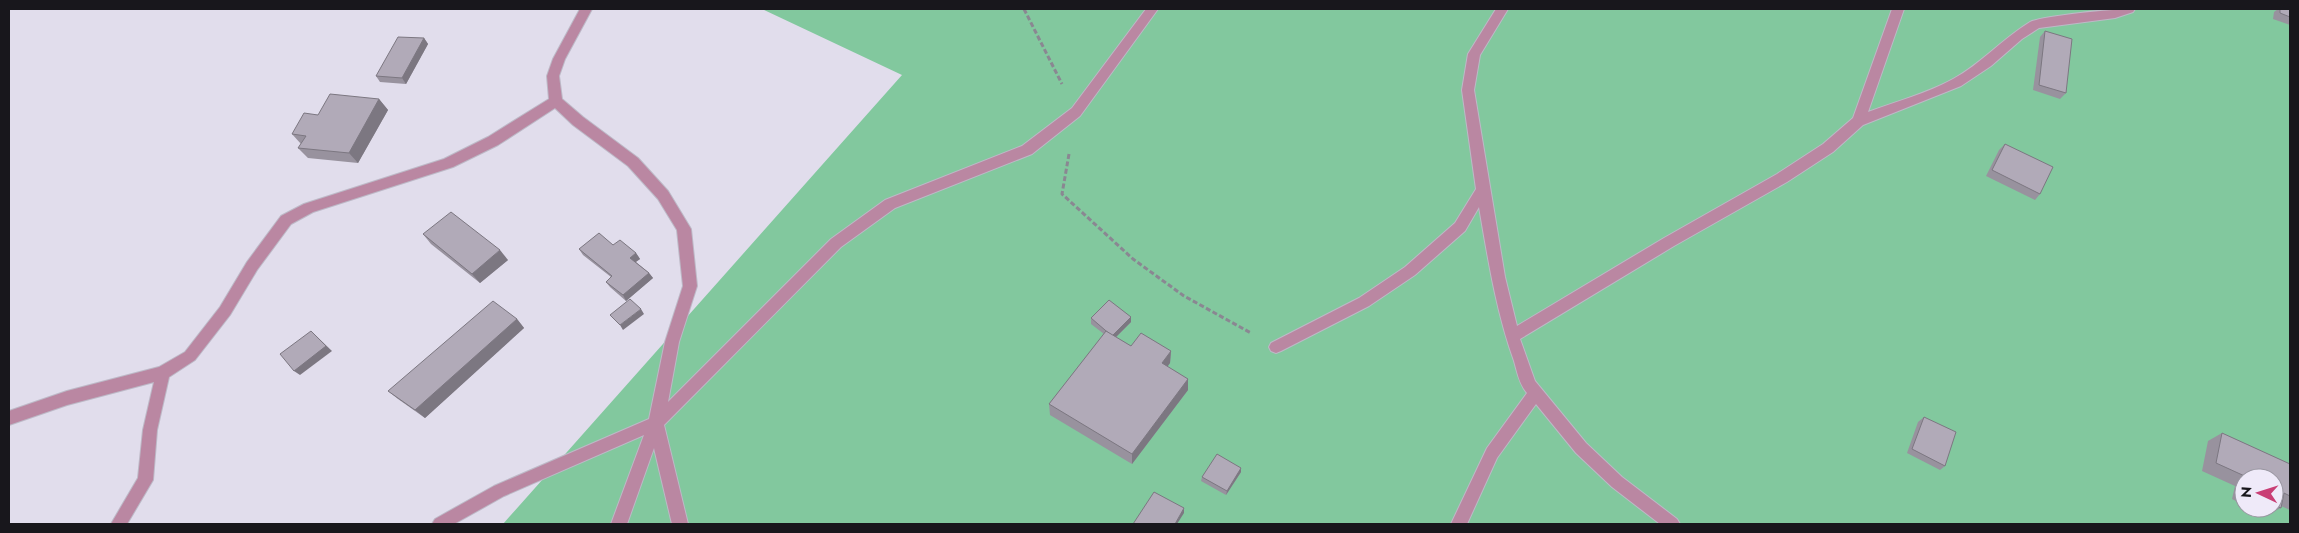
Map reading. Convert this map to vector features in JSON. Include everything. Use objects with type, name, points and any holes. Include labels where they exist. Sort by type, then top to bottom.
[{"type":"street","points":[[586,9],[559,59],[553,76],[556,101],[578,121],[633,162],[663,195],[684,229],[690,286],[674,335],[656,424],[619,524]]},
{"type":"street","points":[[440,524],[499,491],[656,424],[836,243],[890,204],[1027,150],[1076,112],[1152,9]]},
{"type":"street","points":[[1502,9],[1474,54],[1468,90],[1498,277],[1512,336],[1529,386],[1581,448],[1617,482],[1672,524]]},
{"type":"street","points":[[1858,121],[1898,9]]},
{"type":"street","points":[[1512,336],[1669,242],[1782,178],[1828,148],[1858,121],[1958,83],[1987,63],[2018,36],[2036,24],[2115,14],[2129,9]]},
{"type":"street","points":[[9,418],[67,398],[163,372],[190,356],[225,311],[252,266],[286,220],[309,208],[448,162],[493,140],[556,101]]},
{"type":"street","points":[[1276,347],[1364,302],[1410,271],[1460,227],[1483,190]]},
{"type":"street","points":[[119,524],[145,480],[150,430],[163,372]]},
{"type":"street","points":[[1459,524],[1492,453],[1535,393]]},
{"type":"street","points":[[656,424],[680,524]]},
{"type":"path","points":[[1024,9],[1076,112],[1062,194],[1133,259],[1177,291],[1276,347]]},
{"type":"green space","points":[[762,9],[2290,9],[2290,524],[503,524],[902,75]]},
{"type":"building","points":[[2280,9],[2290,9],[2290,17],[2280,13]]},
{"type":"building","points":[[2045,31],[2072,39],[2066,93],[2039,85]]},
{"type":"building","points":[[398,37],[424,38],[402,78],[376,76]]},
{"type":"building","points":[[330,94],[379,99],[349,153],[298,148],[306,136],[292,134],[304,113],[318,115]]},
{"type":"building","points":[[2005,144],[2053,167],[2040,194],[1992,170]]},
{"type":"building","points":[[451,212],[500,250],[472,274],[423,234]]},
{"type":"building","points":[[599,233],[613,245],[620,240],[636,253],[630,258],[649,273],[623,295],[606,282],[612,276],[579,249]]},
{"type":"building","points":[[630,299],[641,309],[620,325],[610,315]]},
{"type":"building","points":[[1109,300],[1131,317],[1112,336],[1091,318]]},
{"type":"building","points":[[493,301],[517,319],[415,410],[388,391]]},
{"type":"building","points":[[311,331],[326,346],[294,371],[280,354]]},
{"type":"building","points":[[1106,331],[1131,346],[1141,333],[1171,351],[1162,363],[1188,379],[1132,454],[1049,404]]},
{"type":"building","points":[[1924,417],[1956,432],[1945,466],[1912,449]]},
{"type":"building","points":[[2222,433],[2290,464],[2290,496],[2284,493],[2284,468],[2234,468],[2234,471],[2216,463]]},
{"type":"building","points":[[1217,454],[1241,468],[1227,491],[1202,477]]},
{"type":"building","points":[[1154,492],[1184,508],[1175,524],[1133,524]]}]
